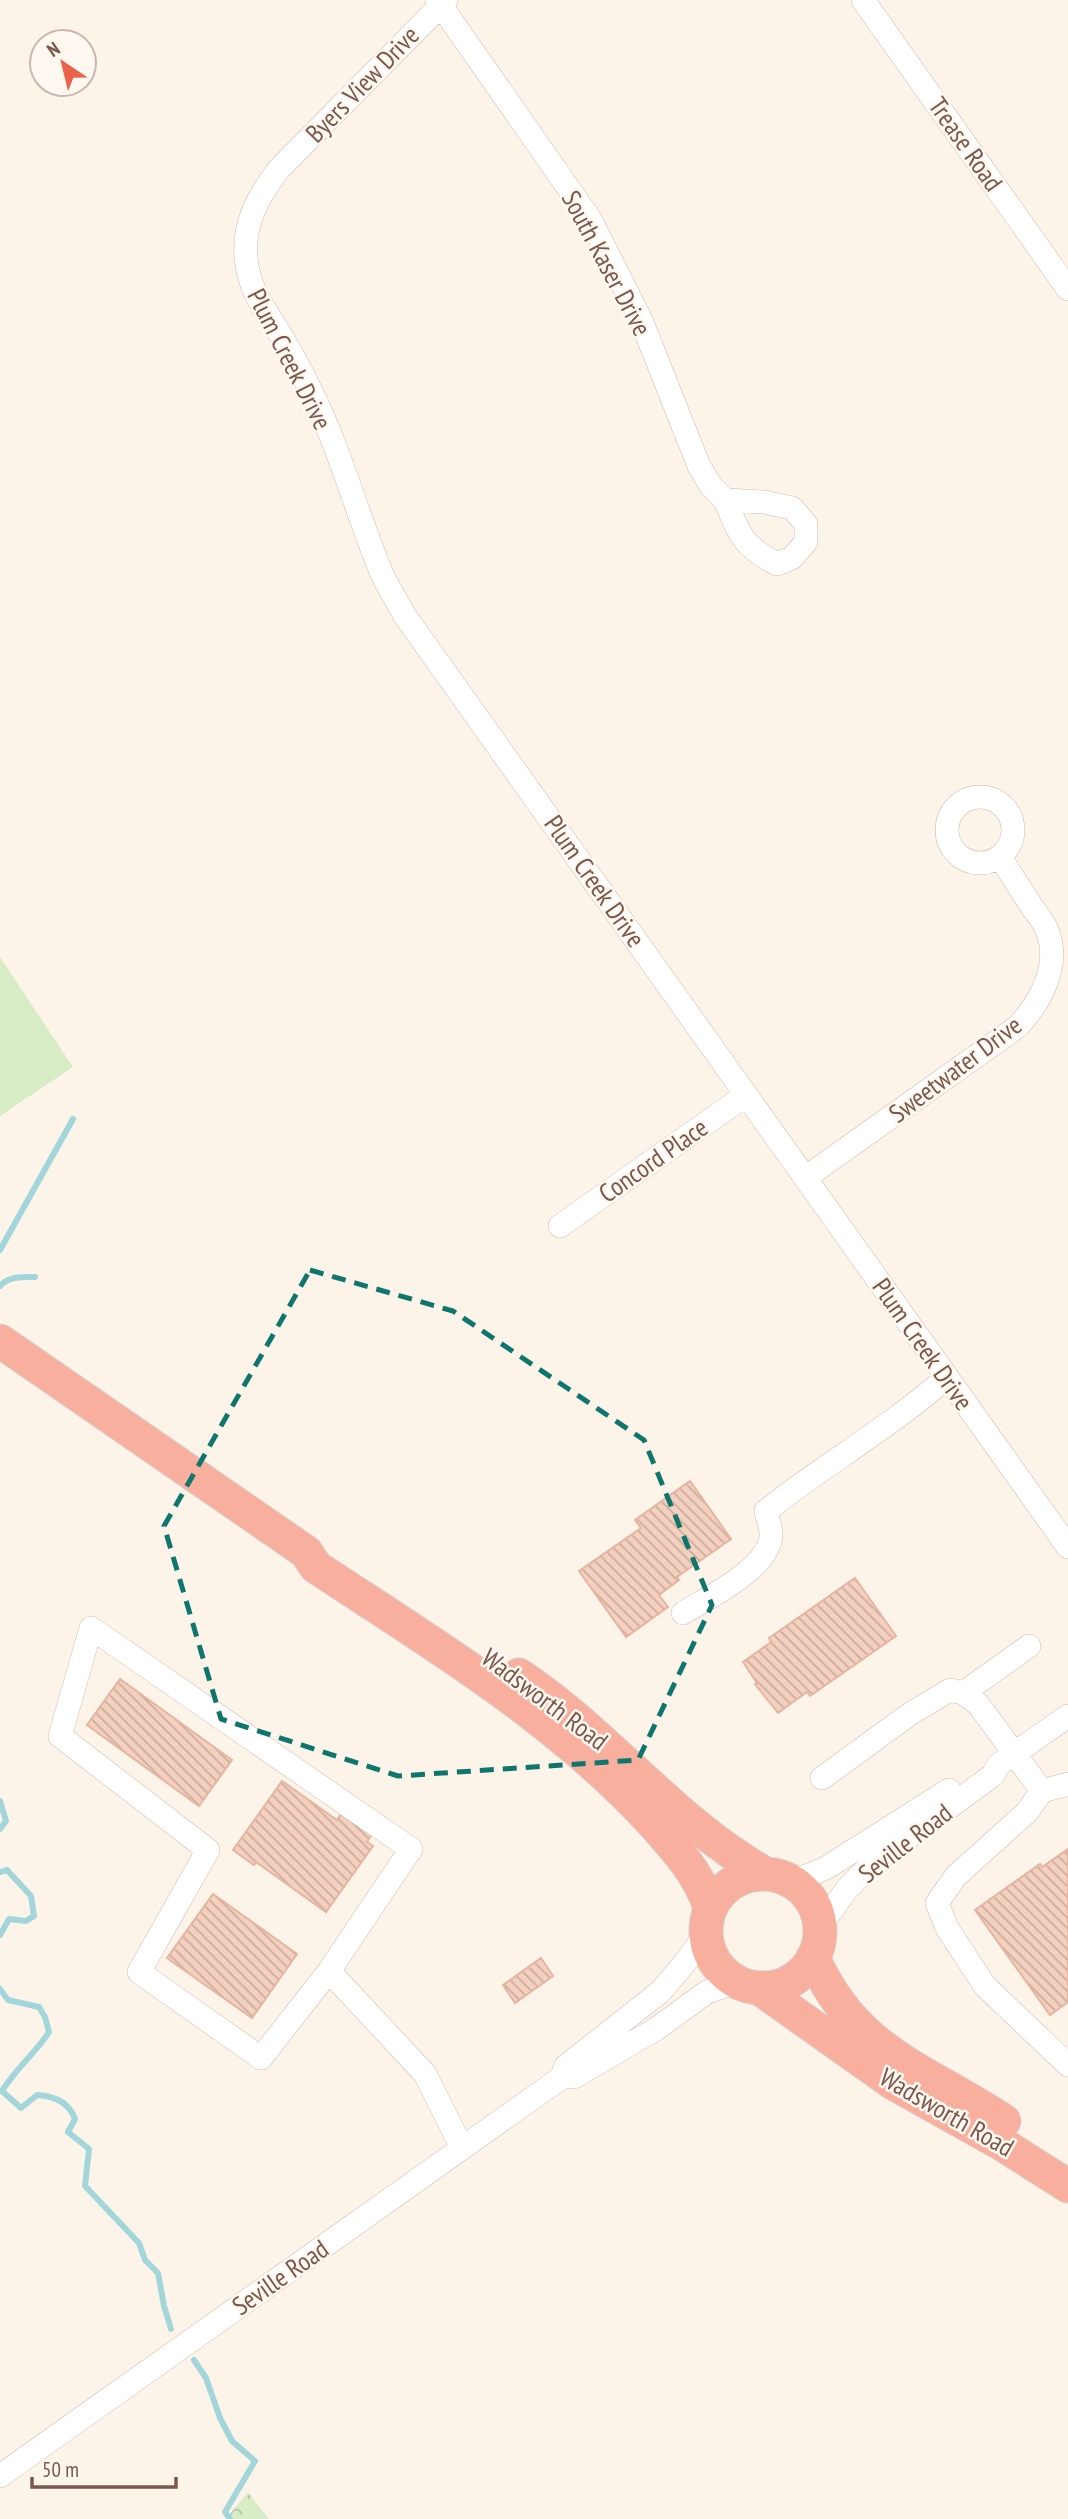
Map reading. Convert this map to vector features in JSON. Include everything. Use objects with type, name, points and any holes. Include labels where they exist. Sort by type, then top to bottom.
[{"type":"highway","name":"Wadsworth Road","points":[[0,1341],[176,1460],[306,1552],[316,1567],[493,1684],[576,1748],[634,1803],[681,1854],[699,1880],[708,1921],[707,1946],[718,1967],[893,2082],[1010,2149],[1068,2186]]},
{"type":"highway","name":"Wadsworth Road","points":[[306,1552],[322,1552],[525,1679],[592,1730],[692,1821],[807,1895],[818,1916],[816,1943],[823,1981],[836,2001],[868,2037],[889,2053],[998,2117],[1068,2168]]},
{"type":"highway","points":[[708,1921],[720,1894],[733,1882],[749,1876],[777,1877]]},
{"type":"highway","points":[[748,1985],[784,1984],[806,1968],[816,1943]]},
{"type":"street","name":"Trease Road","points":[[863,0],[1068,289]]},
{"type":"street","name":"Byers View Drive","points":[[279,169],[441,2]]},
{"type":"street","name":"South Kaser Drive","points":[[441,2],[590,219],[641,320],[699,466],[711,486],[725,500]]},
{"type":"street","name":"Plum Creek Drive","points":[[279,169],[264,188],[252,212],[247,233],[249,278],[257,300],[309,386],[383,576],[405,616],[1068,1547]]},
{"type":"street","name":"Sweetwater Drive","points":[[806,1178],[1017,1027],[1033,1011],[1049,973],[1051,950],[1047,930],[1000,857]]},
{"type":"street","name":"Concord Place","points":[[560,1226],[746,1094]]},
{"type":"street","points":[[683,1613],[735,1581],[761,1560],[771,1534],[766,1511],[799,1484],[918,1403],[947,1377]]},
{"type":"street","points":[[91,1628],[411,1849],[329,1970],[261,2058],[139,1972],[208,1850],[60,1736],[91,1628]]},
{"type":"street","points":[[963,1693],[1029,1646]]},
{"type":"street","points":[[822,1777],[910,1714],[950,1690],[963,1693],[978,1704],[1006,1760],[1042,1791]]},
{"type":"street","name":"Seville Road","points":[[816,1943],[842,1896],[872,1864],[993,1775],[1006,1760],[1068,1716]]},
{"type":"street","name":"Seville Road","points":[[777,1877],[807,1876],[826,1868],[985,1766],[1006,1760]]},
{"type":"street","points":[[1068,1784],[1042,1791],[1027,1812],[956,1876],[937,1903],[947,1928],[985,1986],[1068,2065]]},
{"type":"street","name":"Seville Road","points":[[561,2078],[566,2066],[660,1992],[684,1964],[708,1921]]},
{"type":"street","points":[[329,1970],[425,2074],[462,2148]]},
{"type":"street","name":"Seville Road","points":[[0,2476],[561,2078],[574,2077],[656,2029],[707,1992],[748,1985]]},
{"type":"highlighted area","points":[[310,1270],[453,1311],[644,1440],[712,1605],[638,1760],[398,1776],[221,1719],[164,1526]]},
{"type":"green space","points":[[0,957],[73,1067],[0,1116]]},
{"type":"green space","points":[[248,2492],[269,2519],[226,2519]]},
{"type":"building","points":[[690,1481],[731,1539],[677,1577],[679,1580],[659,1595],[668,1607],[626,1637],[579,1571],[641,1528],[635,1520]]},
{"type":"building","points":[[855,1578],[896,1636],[810,1696],[807,1692],[778,1713],[755,1684],[757,1683],[743,1662],[771,1642],[769,1638]]},
{"type":"building","points":[[120,1679],[232,1760],[199,1806],[87,1725]]},
{"type":"building","points":[[282,1781],[337,1820],[342,1813],[372,1834],[367,1842],[373,1846],[326,1912],[256,1862],[254,1865],[233,1850]]},
{"type":"building","points":[[1068,1849],[1068,2002],[1050,2015],[975,1910],[1040,1864],[1042,1867]]},
{"type":"building","points":[[213,1894],[297,1954],[252,2018],[167,1958]]},
{"type":"building","points":[[541,1958],[553,1976],[515,2003],[503,1985]]},
{"type":"waterway","points":[[0,1250],[73,1119]]},
{"type":"waterway","points":[[0,1286],[12,1279],[35,1277]]},
{"type":"waterway","points":[[0,1801],[6,1821],[0,1829]]},
{"type":"waterway","points":[[0,1872],[7,1870],[31,1896],[34,1916],[26,1921],[9,1919],[0,1935]]},
{"type":"waterway","points":[[0,1989],[8,2000],[39,2007],[49,2032],[2,2091],[21,2108],[37,2095],[60,2101],[69,2108],[75,2119],[68,2132],[89,2149],[85,2186],[139,2243],[145,2260],[158,2273],[171,2329]]},
{"type":"waterway","points":[[194,2360],[206,2378],[220,2418],[232,2441],[255,2461],[225,2512],[230,2519]]}]
